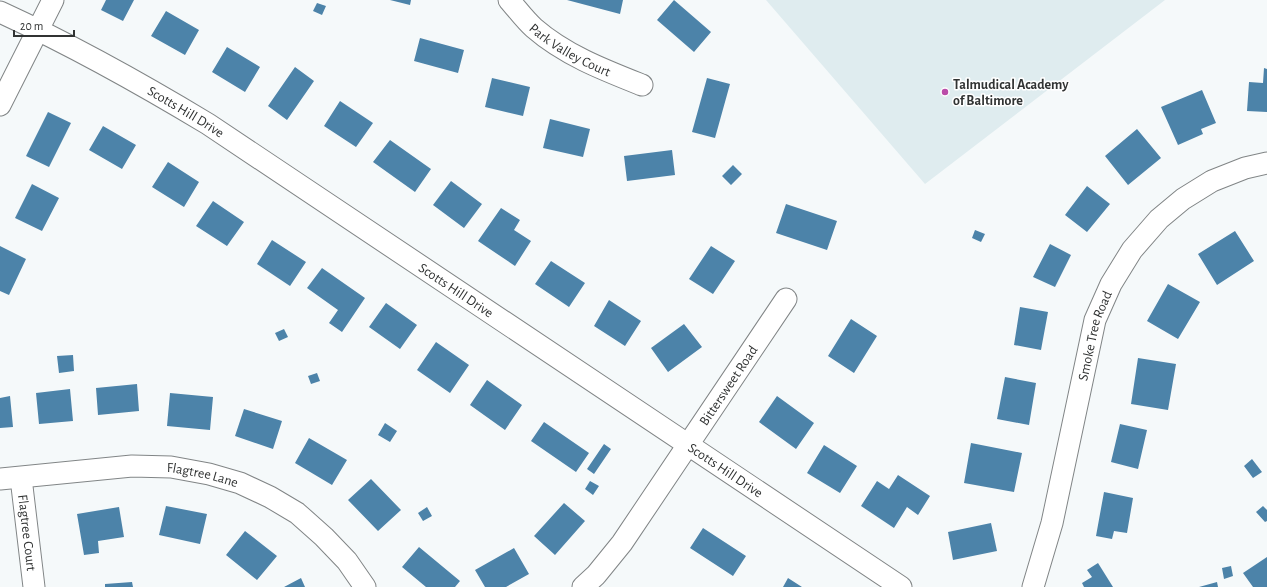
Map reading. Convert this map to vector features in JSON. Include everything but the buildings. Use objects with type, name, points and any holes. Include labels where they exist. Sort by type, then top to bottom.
[{"type":"street","points":[[0,105],[53,0]]},
{"type":"street","name":"Park Valley Court","points":[[509,0],[533,27],[558,46],[588,64],[642,85]]},
{"type":"street","name":"Scotts Hill Drive","points":[[0,12],[38,29],[127,76],[208,124],[901,587]]},
{"type":"street","name":"Smoke Tree Road","points":[[1033,587],[1052,523],[1095,320],[1111,284],[1132,250],[1159,219],[1183,199],[1212,181],[1245,168],[1267,163]]},
{"type":"street","name":"Bittersweet Road","points":[[583,587],[596,575],[622,543],[689,446],[786,299]]},
{"type":"street","name":"Flagtree Lane","points":[[0,479],[132,466],[171,467],[209,474],[240,483],[270,497],[296,513],[324,537],[347,561],[365,587]]},
{"type":"street","name":"Flagtree Court","points":[[21,478],[34,587]]},
{"type":"shaded area","name":"Talmudical Academy of Baltimore","points":[[766,0],[1165,0],[925,184]]},
{"type":"place","name":"Talmudical Academy of Baltimore","points":[[945,92]]}]
